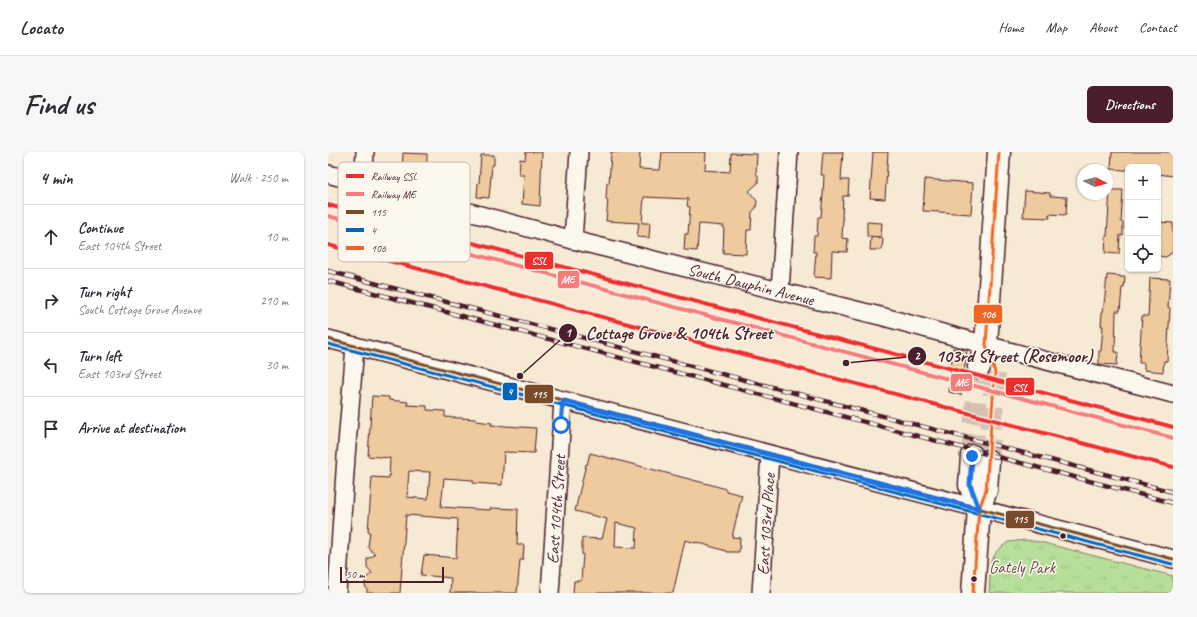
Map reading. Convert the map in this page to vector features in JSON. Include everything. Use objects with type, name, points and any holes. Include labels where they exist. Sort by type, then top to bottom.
[{"type":"main road","points":[[987,370],[986,345],[999,152]]},
{"type":"main road","points":[[973,593],[979,509],[970,485],[980,459]]},
{"type":"street","points":[[364,162],[365,152]]},
{"type":"street","points":[[573,240],[579,152]]},
{"type":"street","points":[[780,291],[789,152]]},
{"type":"street","name":"South Dauphin Avenue","points":[[328,174],[338,177]]},
{"type":"street","name":"South Dauphin Avenue","points":[[470,213],[573,240],[884,317],[1173,394]]},
{"type":"street","points":[[328,339],[1173,559]]},
{"type":"street","points":[[337,593],[355,346]]},
{"type":"street","name":"East 104th Street","points":[[550,593],[563,401]]},
{"type":"street","name":"East 103rd Place","points":[[761,593],[770,455]]},
{"type":"green space","name":"Gately Park","points":[[1025,540],[1040,542],[1173,576],[1173,593],[989,593],[991,561],[997,551],[1008,542]]},
{"type":"building","points":[[526,152],[542,152],[540,206],[522,204],[524,175],[519,175],[520,159],[525,160]]},
{"type":"building","points":[[611,152],[640,152],[639,169],[660,170],[662,152],[706,152],[705,170],[730,172],[731,153],[757,154],[756,173],[758,176],[758,183],[749,191],[757,201],[756,208],[752,212],[751,230],[747,230],[746,254],[723,253],[724,226],[699,224],[697,251],[684,250],[685,234],[688,234],[690,207],[687,206],[688,199],[644,197],[642,223],[650,223],[649,238],[637,237],[639,223],[606,221],[608,200],[606,199],[607,183],[609,183]]},
{"type":"building","points":[[823,152],[843,152],[841,180],[849,180],[848,196],[843,196],[842,218],[842,238],[848,239],[847,252],[832,251],[831,278],[814,277],[816,252],[813,252],[814,236],[817,236],[818,217],[821,217],[823,194],[824,175],[821,175]]},
{"type":"building","points":[[873,152],[888,152],[885,199],[870,198]]},
{"type":"building","points":[[1112,152],[1173,152],[1173,176],[1161,174],[1161,164],[1125,164],[1125,170],[1113,169],[1113,164],[1111,164]]},
{"type":"building","points":[[403,153],[427,154],[427,162],[402,162]]},
{"type":"building","points":[[481,155],[494,155],[489,198],[477,197]]},
{"type":"building","points":[[925,179],[973,183],[971,214],[923,211]]},
{"type":"building","points":[[1113,190],[1123,190],[1121,222],[1123,223],[1123,236],[1120,235],[1119,254],[1105,253],[1109,200],[1113,200]]},
{"type":"building","points":[[1025,191],[1050,193],[1050,196],[1067,197],[1066,215],[1049,214],[1050,218],[1023,217]]},
{"type":"building","points":[[867,222],[882,223],[881,237],[867,236]]},
{"type":"building","points":[[1161,222],[1173,223],[1173,252],[1166,257],[1161,256]]},
{"type":"building","points":[[871,237],[883,238],[882,250],[870,250]]},
{"type":"building","points":[[1107,275],[1125,277],[1124,288],[1122,288],[1120,311],[1116,311],[1115,352],[1118,352],[1117,365],[1099,364],[1099,351],[1101,351],[1103,326],[1101,326],[1102,312]]},
{"type":"building","points":[[1150,278],[1170,279],[1167,361],[1164,361],[1163,372],[1144,370],[1144,363],[1139,363],[1142,316],[1148,316]]},
{"type":"building","points":[[953,348],[967,350],[961,395],[949,392]]},
{"type":"building","points":[[372,396],[389,397],[389,400],[408,402],[407,405],[427,406],[427,410],[445,411],[445,417],[476,419],[476,421],[492,423],[491,425],[536,428],[534,453],[504,452],[502,485],[473,483],[473,480],[444,478],[441,507],[490,510],[490,508],[518,509],[517,545],[524,545],[523,560],[520,560],[517,593],[450,593],[451,578],[421,575],[424,555],[456,558],[458,519],[406,515],[400,593],[367,593],[365,586],[366,578],[372,573],[367,567],[367,559],[375,555],[368,547],[372,477],[389,478],[390,458],[368,456]],"holes":[[[409,471],[430,472],[428,499],[407,497]]]},
{"type":"building","points":[[590,453],[712,485],[726,489],[726,491],[742,495],[732,537],[740,538],[739,552],[726,552],[685,540],[673,593],[573,593],[574,581],[581,581],[583,554],[582,538],[602,539],[607,519],[575,511],[586,464],[587,465]],"holes":[[[616,523],[637,528],[636,548],[615,547]]]},
{"type":"tunnel","points":[[972,456],[979,367]]},
{"type":"tunnel","points":[[988,461],[995,372]]},
{"type":"railway","points":[[328,271],[1173,492]]},
{"type":"railway","points":[[328,281],[1173,503]]},
{"type":"rail line","name":"SSL","points":[[328,205],[338,208]]},
{"type":"rail line","name":"ME","points":[[328,216],[338,219]]},
{"type":"rail line","name":"SSL","points":[[470,242],[1173,427]]},
{"type":"rail line","name":"SSL","points":[[328,245],[338,248]]},
{"type":"rail line","name":"ME","points":[[470,253],[1173,438]]},
{"type":"rail line","name":"SSL","points":[[393,262],[1173,467]]},
{"type":"transit line","name":"106","points":[[973,593],[979,509],[986,490],[995,372],[986,345],[999,152]]},
{"type":"transit line","name":"115","points":[[328,339],[1173,559]]},
{"type":"transit line","name":"4","points":[[328,344],[1172,564]]},
{"type":"place","name":"103rd Street (Rosemoor)","points":[[846,363]]},
{"type":"place","name":"Cottage Grove & 104th Street","points":[[520,376]]},
{"type":"route","points":[[561,425],[563,401],[979,509],[970,485],[972,456]]}]
